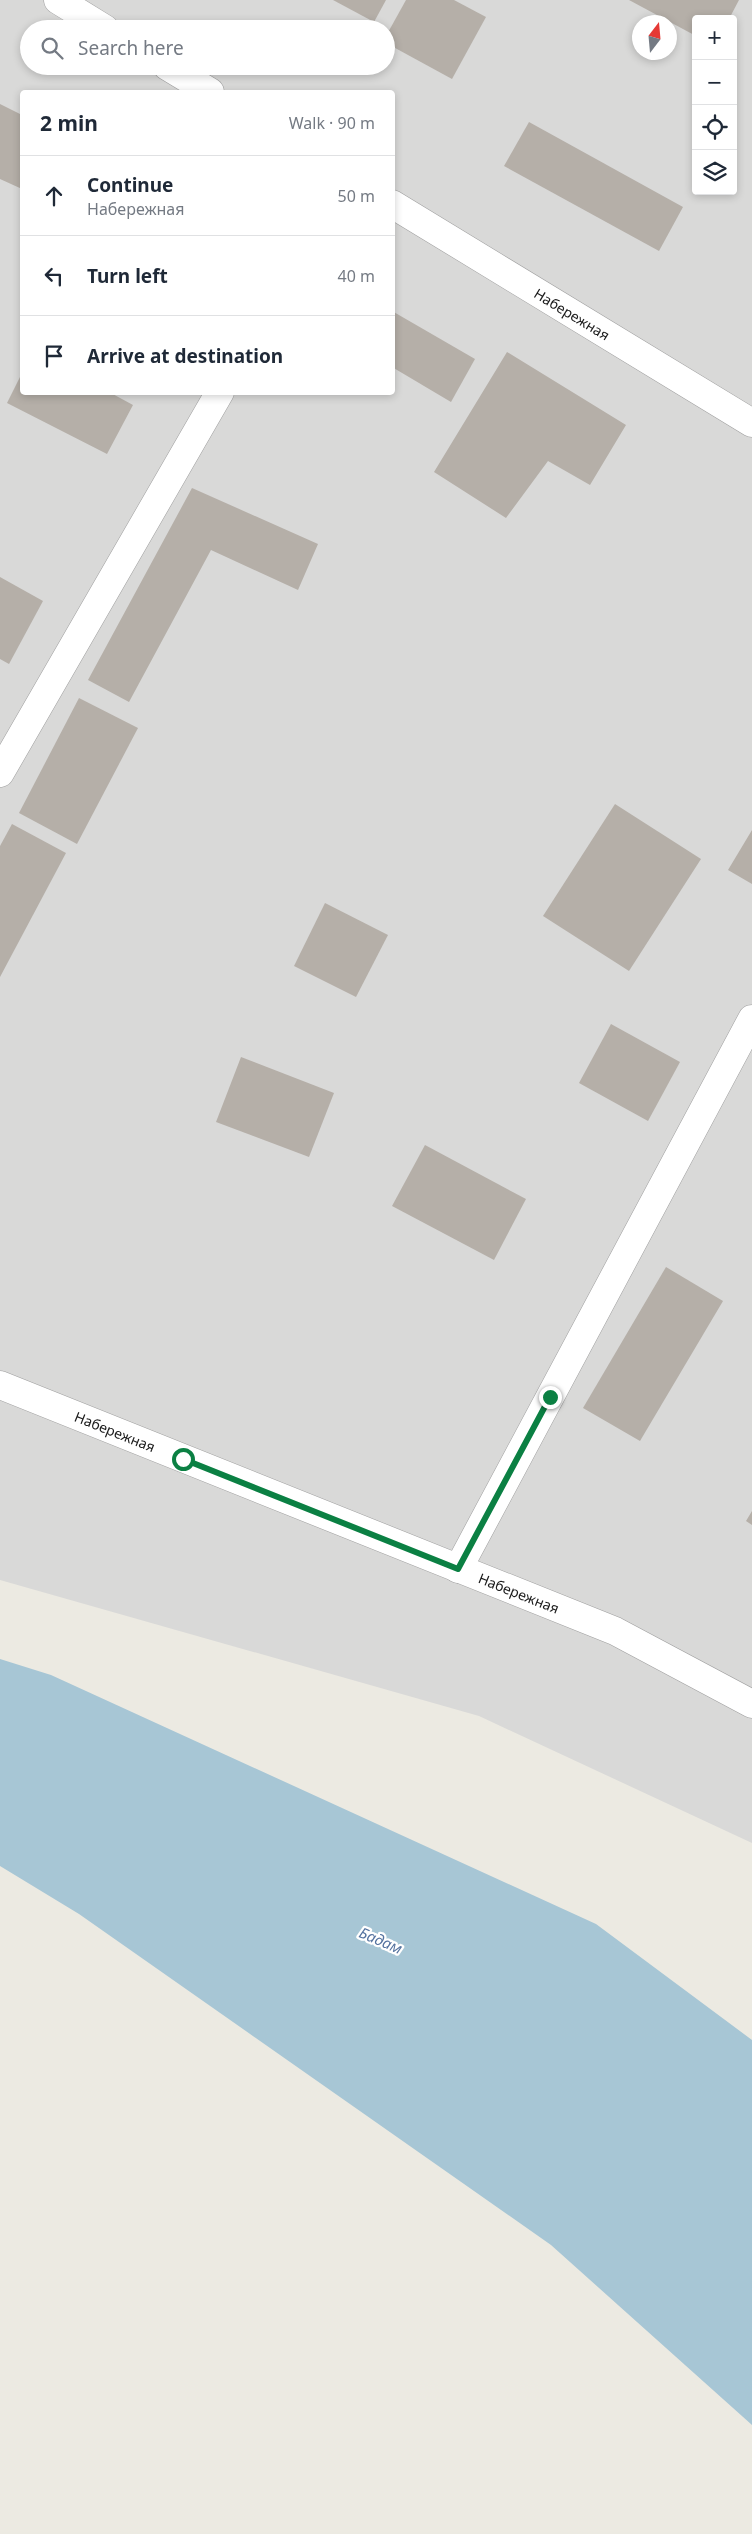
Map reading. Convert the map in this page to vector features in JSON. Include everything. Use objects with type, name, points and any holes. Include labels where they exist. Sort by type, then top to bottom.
[{"type":"street","points":[[58,0],[90,20]]},
{"type":"street","points":[[182,75],[207,90]]},
{"type":"street","name":"Набережная","points":[[395,206],[752,423]]},
{"type":"street","points":[[0,773],[218,395]]},
{"type":"street","points":[[458,1569],[752,1019]]},
{"type":"street","name":"Набережная","points":[[0,1385],[616,1631],[752,1704]]},
{"type":"shaded area","points":[[0,0],[752,0],[752,1843],[479,1716],[0,1580]]},
{"type":"water","name":"Бадам","points":[[0,1659],[51,1675],[596,1924],[752,2040],[752,2425],[551,2245],[79,1914],[0,1866]]},
{"type":"building","points":[[333,0],[386,0],[375,20],[370,20]]},
{"type":"building","points":[[406,0],[454,0],[486,17],[452,79],[395,48],[395,20]]},
{"type":"building","points":[[629,0],[739,0],[731,15],[692,15],[692,34],[677,26],[677,15],[657,15]]},
{"type":"building","points":[[0,104],[20,114],[20,188],[0,179]]},
{"type":"building","points":[[529,122],[683,207],[659,251],[504,166]]},
{"type":"building","points":[[395,313],[475,359],[451,402],[395,369]]},
{"type":"building","points":[[507,352],[626,425],[590,485],[548,461],[506,518],[434,472]]},
{"type":"building","points":[[20,377],[20,395],[115,395],[133,405],[107,454],[7,403]]},
{"type":"building","points":[[192,488],[318,544],[298,590],[211,550],[129,702],[88,680]]},
{"type":"building","points":[[0,577],[43,601],[9,664],[0,659]]},
{"type":"building","points":[[79,698],[138,728],[77,844],[19,813]]},
{"type":"building","points":[[615,804],[701,859],[629,971],[543,916]]},
{"type":"building","points":[[12,824],[66,853],[0,977],[0,846]]},
{"type":"building","points":[[752,830],[752,884],[728,870]]},
{"type":"building","points":[[325,903],[388,935],[356,997],[294,966]]},
{"type":"building","points":[[611,1024],[680,1062],[648,1121],[579,1083]]},
{"type":"building","points":[[241,1057],[334,1093],[309,1157],[216,1122]]},
{"type":"building","points":[[425,1145],[526,1199],[494,1260],[392,1206]]},
{"type":"building","points":[[666,1267],[723,1301],[640,1441],[583,1408]]},
{"type":"building","points":[[752,1511],[752,1525],[746,1521]]},
{"type":"route","points":[[183,1459],[458,1569],[550,1397]]}]
